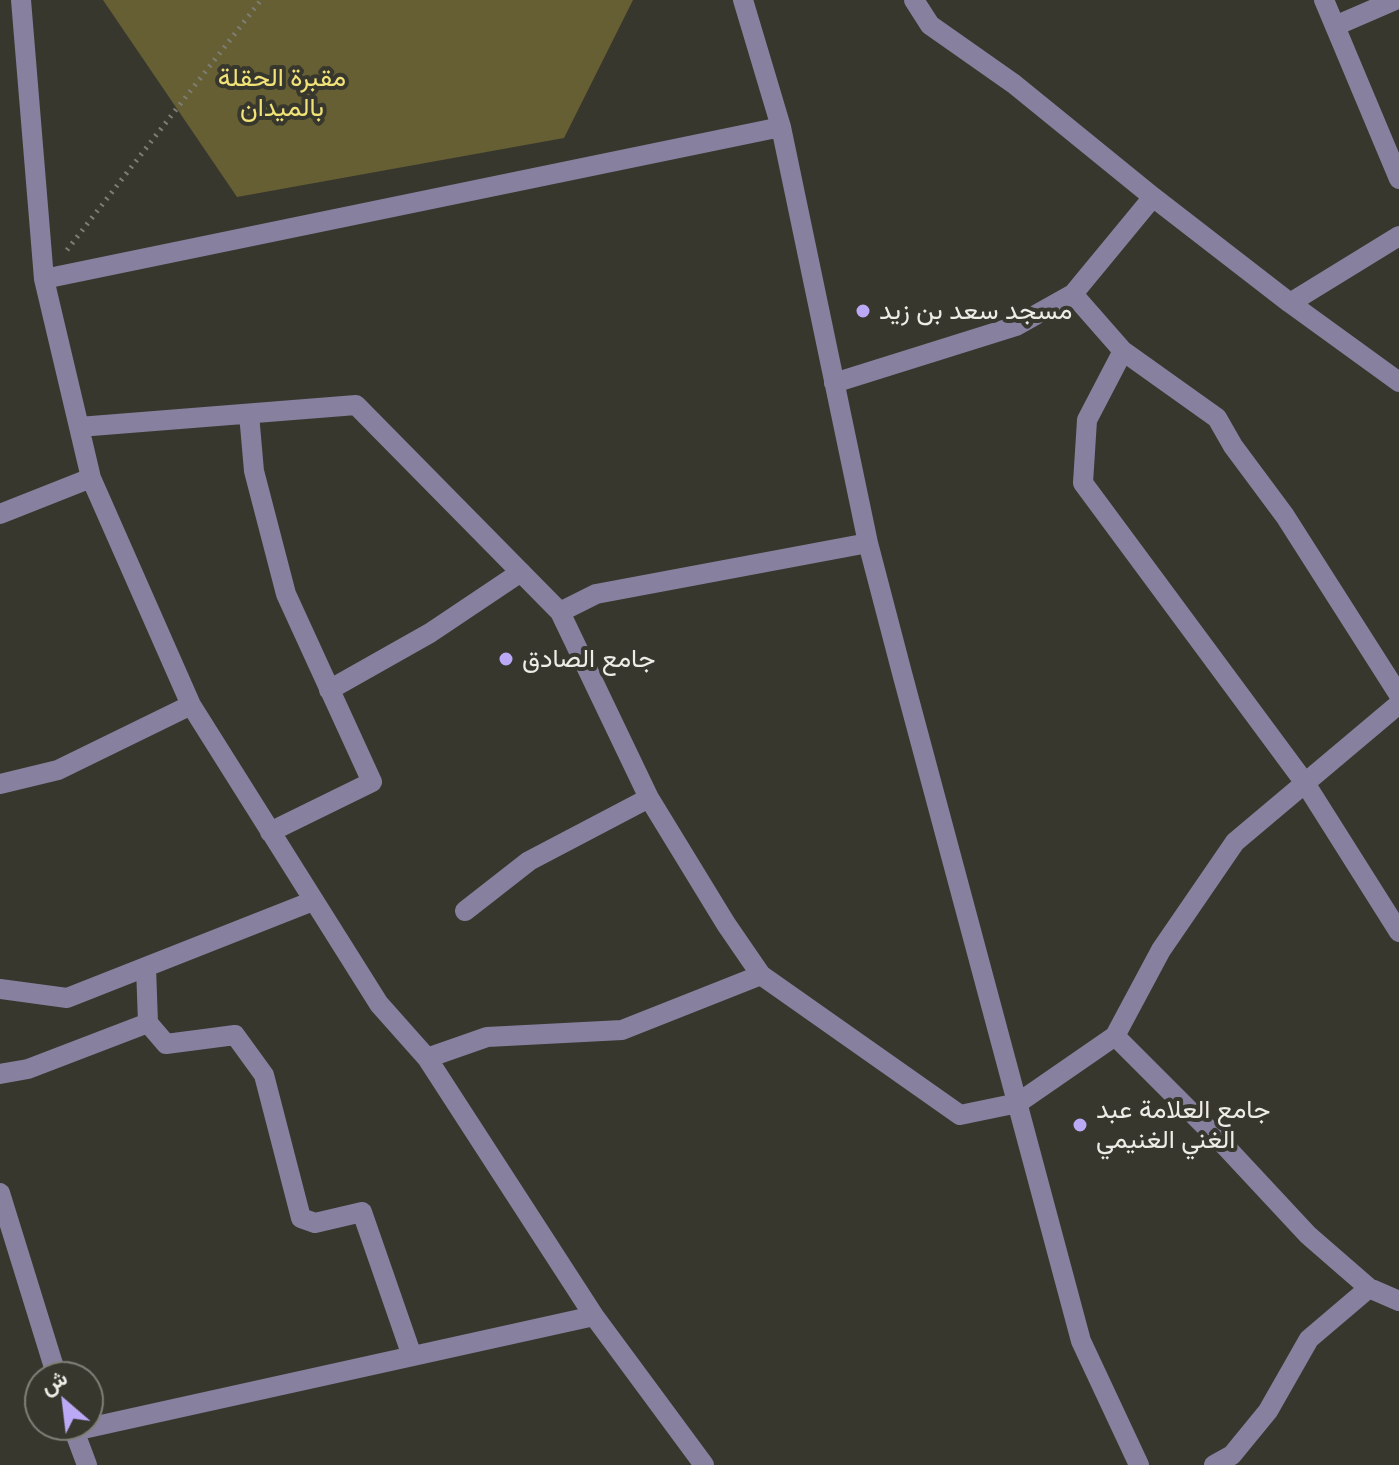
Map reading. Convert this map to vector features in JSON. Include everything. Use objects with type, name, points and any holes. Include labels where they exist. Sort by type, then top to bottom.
[{"type":"street","points":[[21,0],[44,279],[91,478],[191,705],[379,1004],[427,1058],[594,1316],[704,1465]]},
{"type":"street","points":[[743,0],[781,127],[868,543],[1081,1341],[1139,1465]]},
{"type":"street","points":[[914,0],[930,25],[1014,84],[1153,197],[1399,382]]},
{"type":"street","points":[[1324,0],[1399,179]]},
{"type":"street","points":[[1335,26],[1395,0]]},
{"type":"street","points":[[44,279],[781,127]]},
{"type":"street","points":[[834,383],[1016,326],[1073,294],[1153,197]]},
{"type":"street","points":[[1290,303],[1399,236]]},
{"type":"street","points":[[1073,294],[1123,351],[1217,418],[1233,446],[1285,516],[1399,695]]},
{"type":"street","points":[[1123,351],[1087,420],[1083,483],[1305,783],[1399,932]]},
{"type":"street","points":[[79,427],[356,405],[560,612],[649,798],[761,975],[960,1115],[1018,1103],[1115,1036],[1161,950],[1235,842],[1399,704]]},
{"type":"street","points":[[249,414],[254,471],[286,594],[372,782],[270,832]]},
{"type":"street","points":[[0,514],[91,478]]},
{"type":"street","points":[[560,612],[596,594],[868,543]]},
{"type":"street","points":[[329,690],[430,633],[521,572]]},
{"type":"street","points":[[0,784],[58,770],[191,705]]},
{"type":"street","points":[[465,911],[529,861],[649,798]]},
{"type":"street","points":[[0,989],[67,998],[313,901]]},
{"type":"street","points":[[146,967],[148,1023],[166,1044],[235,1035],[264,1075],[301,1218],[315,1223],[362,1212],[412,1356]]},
{"type":"street","points":[[427,1058],[487,1037],[622,1030],[761,975]]},
{"type":"street","points":[[0,1074],[28,1069],[148,1023]]},
{"type":"street","points":[[1115,1036],[1226,1147],[1308,1235],[1369,1288],[1399,1301]]},
{"type":"street","points":[[0,1193],[4,1216],[52,1361]]},
{"type":"street","points":[[1214,1465],[1232,1455],[1268,1411],[1309,1339],[1369,1288]]},
{"type":"street","points":[[104,1421],[594,1316]]},
{"type":"street","points":[[78,1441],[87,1465]]},
{"type":"path","points":[[44,279],[261,0]]},
{"type":"green space","name":"مقبرة الحقلة بالميدان","points":[[103,0],[633,0],[564,138],[237,197]]},
{"type":"place","name":"مسجد سعد بن زيد","points":[[863,311]]},
{"type":"place","name":"جامع الصادق","points":[[506,659]]},
{"type":"place","name":"جامع العلامة عبد الغني الغنيمي","points":[[1080,1125]]}]
